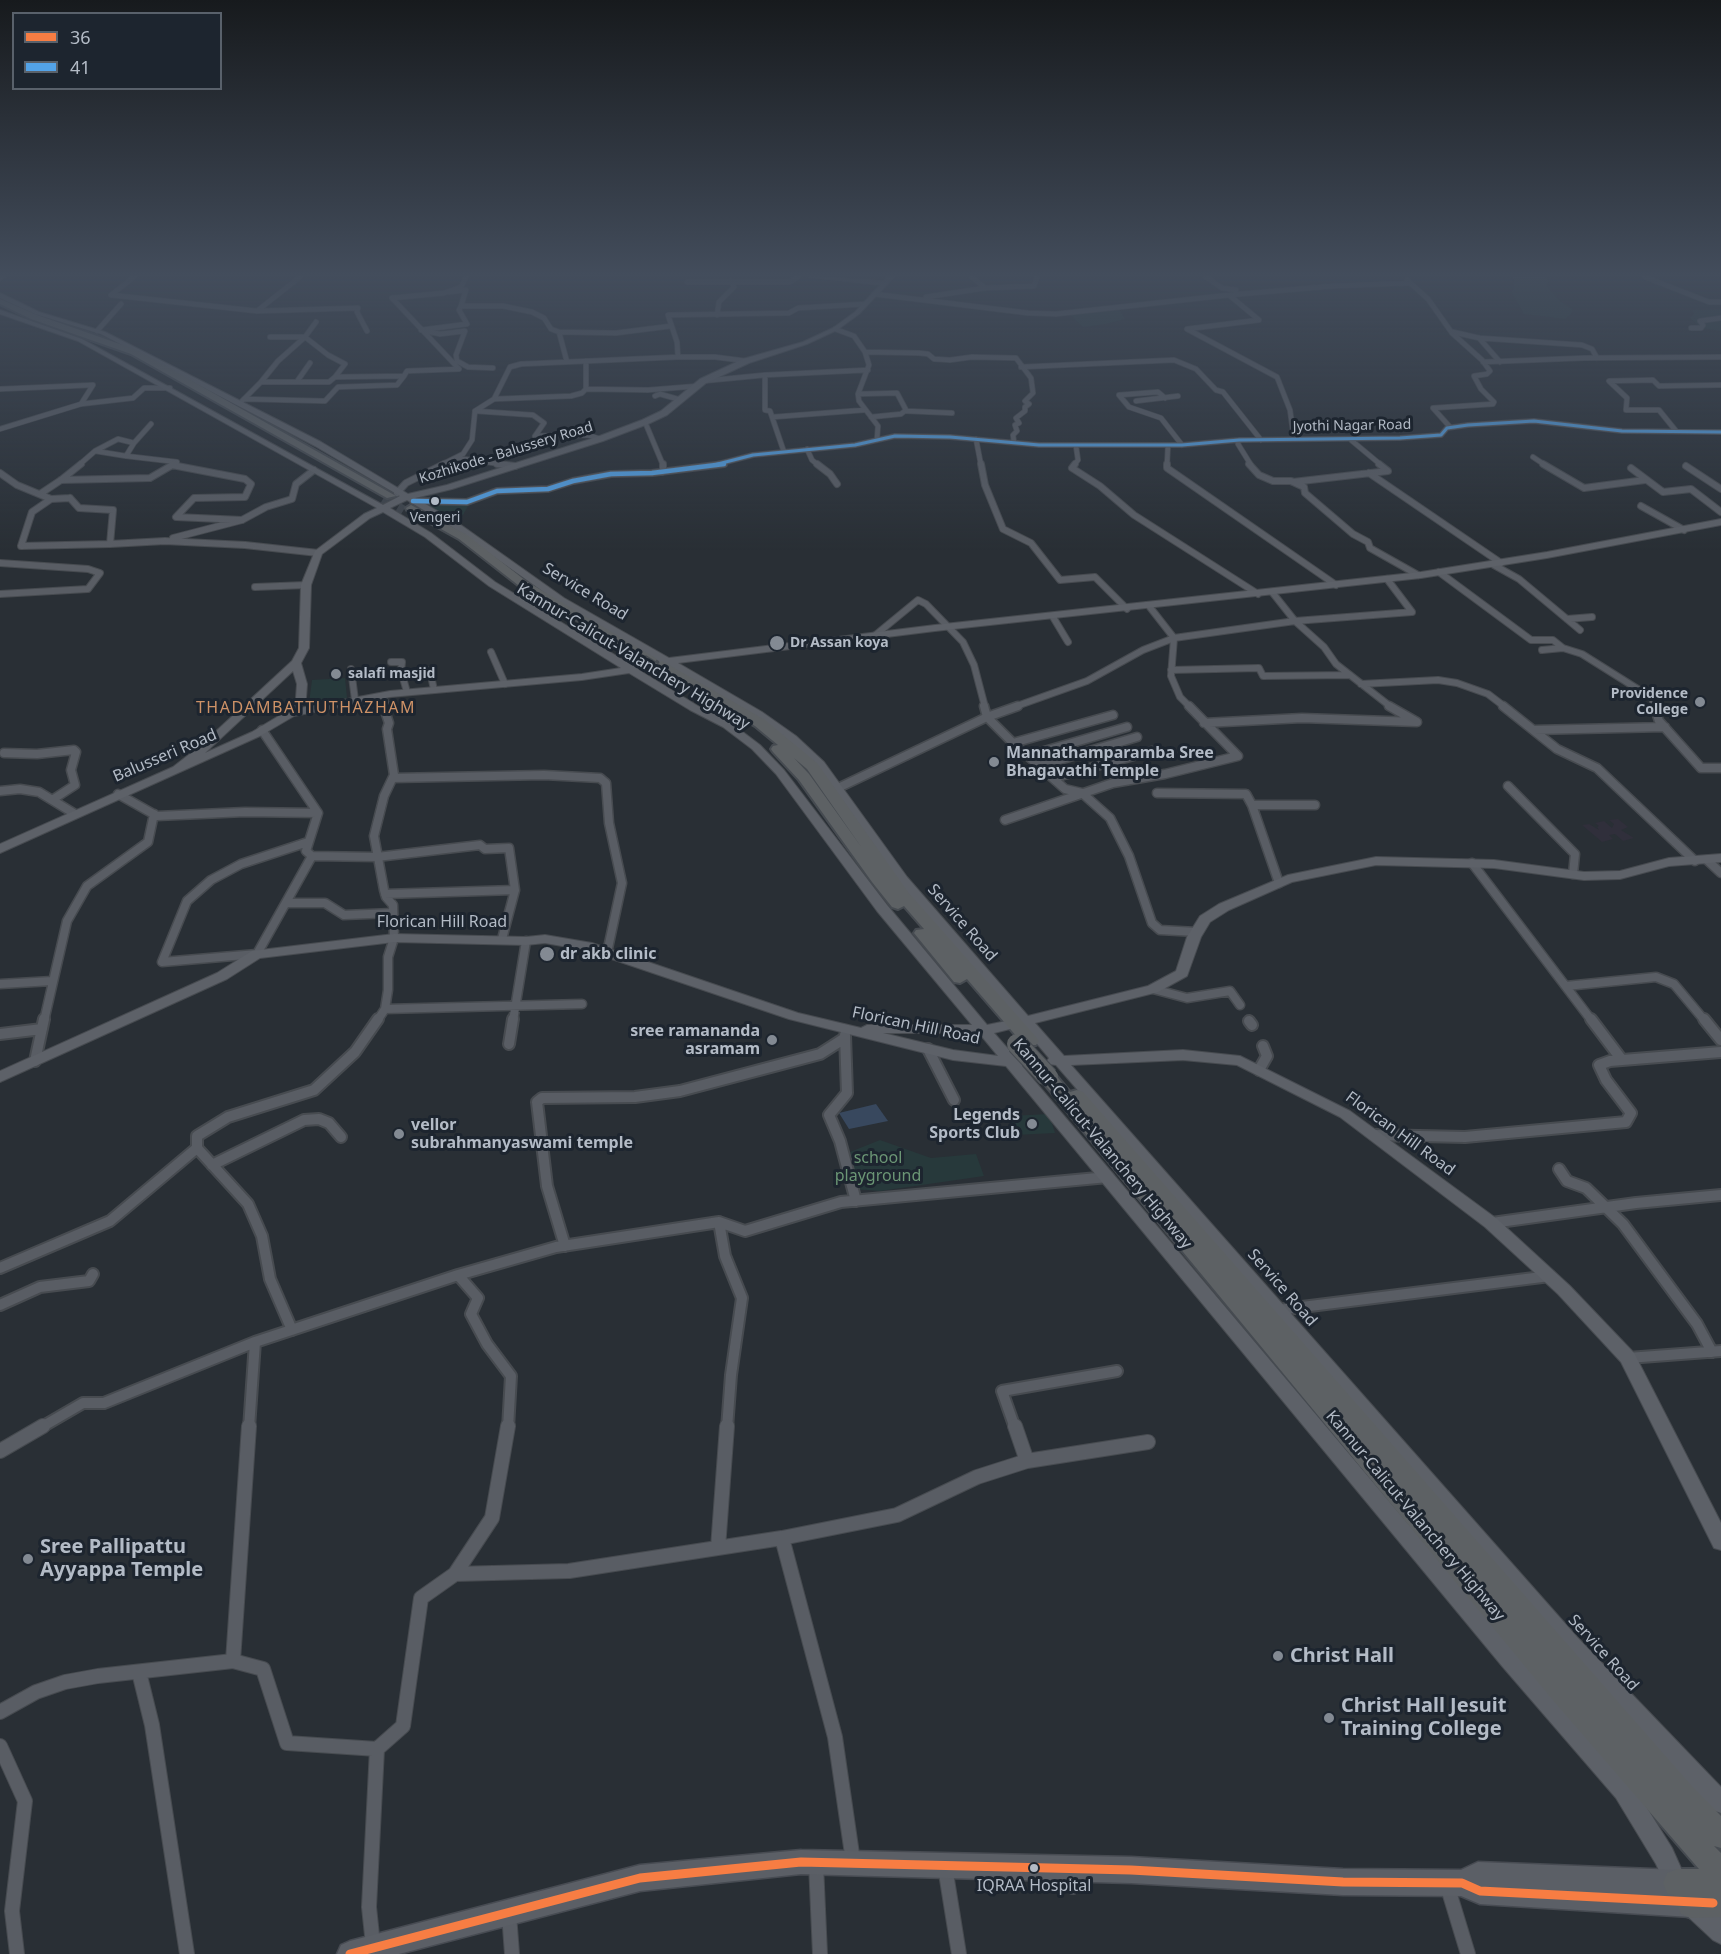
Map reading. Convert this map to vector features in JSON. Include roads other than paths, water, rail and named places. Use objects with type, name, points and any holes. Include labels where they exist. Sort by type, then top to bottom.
[{"type":"highway","points":[[152,368],[203,394]]},
{"type":"highway","points":[[161,368],[306,452],[399,502]]},
{"type":"highway","name":"Kannur-Calicut-Valanchery Highway","points":[[651,664],[760,723],[812,766],[903,895],[1014,1024],[1024,1043],[1055,1070],[1681,1793],[1716,1855]]},
{"type":"highway","name":"Kannur-Calicut-Valanchery Highway","points":[[1055,1070],[1561,1690],[1716,1855]]},
{"type":"highway","points":[[1684,1893],[1721,1883]]},
{"type":"highway","points":[[1684,1893],[1721,1903]]},
{"type":"main road","points":[[362,1951],[640,1878],[816,1862],[945,1866],[1073,1878],[1131,1870],[1343,1882],[1455,1884],[1480,1891],[1684,1893]]},
{"type":"street","points":[[134,368],[190,399],[193,405],[268,442],[314,470],[399,502],[428,535],[492,584],[651,664],[764,755],[780,772],[882,908],[1509,1659],[1624,1791],[1684,1893],[1721,1932]]},
{"type":"street","name":"Service Road","points":[[173,368],[242,402],[318,444],[399,502],[455,525],[651,664],[758,714],[792,738],[820,764],[903,880],[1014,1024],[1278,1310],[1570,1643],[1721,1802]]},
{"type":"street","points":[[242,402],[272,368]]},
{"type":"street","points":[[298,380],[306,368]]},
{"type":"street","points":[[329,382],[342,368]]},
{"type":"street","points":[[261,382],[298,380],[329,382],[338,387],[397,385],[407,371],[487,368]]},
{"type":"street","points":[[494,399],[509,368]]},
{"type":"street","points":[[585,368],[586,389]]},
{"type":"street","name":"Kozhikode - Balussery Road","points":[[318,553],[368,516],[399,502],[600,439],[645,422],[664,413],[701,384],[732,368]]},
{"type":"street","points":[[1014,442],[1013,435],[1017,431],[1015,425],[1019,423],[1016,418],[1025,411],[1025,407],[1029,404],[1025,401],[1033,393],[1031,378],[1022,368]]},
{"type":"street","points":[[1194,368],[1216,390],[1222,392],[1261,440]]},
{"type":"street","points":[[1260,368],[1277,377],[1290,410],[1294,439]]},
{"type":"street","points":[[1450,428],[1433,408],[1493,404],[1494,402],[1481,389],[1474,376],[1487,374],[1490,371],[1488,368]]},
{"type":"street","points":[[475,411],[494,399],[571,396],[582,393],[586,389],[648,390],[765,375],[868,370],[858,394],[859,402],[878,426],[878,439]]},
{"type":"street","points":[[335,376],[404,375]]},
{"type":"street","points":[[765,375],[765,410],[770,411],[773,417],[784,452]]},
{"type":"street","points":[[364,386],[368,376]]},
{"type":"street","points":[[1676,432],[1659,410],[1626,410],[1627,398],[1609,381],[1653,380],[1659,386],[1721,385]]},
{"type":"street","points":[[0,389],[93,385],[81,404]]},
{"type":"street","points":[[242,402],[325,401],[338,387]]},
{"type":"street","points":[[0,429],[81,404],[133,398],[144,388],[170,388]]},
{"type":"street","points":[[1165,398],[1158,392],[1119,395],[1129,407],[1161,418],[1182,445]]},
{"type":"street","points":[[858,394],[897,393],[906,411]]},
{"type":"street","points":[[644,395],[660,394],[681,400]]},
{"type":"street","points":[[1136,401],[1178,396]]},
{"type":"street","points":[[773,417],[864,410]]},
{"type":"street","points":[[475,411],[533,415],[544,423],[535,435],[588,435],[600,439]]},
{"type":"street","points":[[399,502],[406,483],[464,454],[472,440],[475,411]]},
{"type":"street","points":[[871,417],[901,414],[906,411],[952,413]]},
{"type":"street","name":"Jyothi Nagar Road","points":[[399,502],[467,502],[497,491],[548,489],[573,481],[611,474],[663,472],[722,464],[734,459],[855,445],[878,439],[950,437],[1039,445],[1182,445],[1239,440],[1351,440],[1441,435],[1450,428],[1549,421],[1622,431],[1721,432]]},
{"type":"street","points":[[645,422],[663,462],[663,472]]},
{"type":"street","points":[[126,456],[151,424]]},
{"type":"street","points":[[40,494],[95,452],[118,439],[134,443]]},
{"type":"street","points":[[976,439],[985,485],[1003,528],[1031,543],[1060,580],[1095,577],[1127,609]]},
{"type":"street","points":[[1239,440],[1238,444],[1248,462],[1259,475],[1273,481],[1293,482],[1388,471],[1351,440]]},
{"type":"street","points":[[1168,445],[1167,468],[1233,516],[1336,585]]},
{"type":"street","points":[[1076,446],[1078,460],[1072,468],[1100,486],[1134,515],[1258,594]]},
{"type":"street","points":[[807,449],[812,460],[830,474],[837,484]]},
{"type":"street","points":[[61,480],[150,478],[177,462],[95,452]]},
{"type":"street","points":[[1533,457],[1584,488],[1645,480]]},
{"type":"street","points":[[457,458],[515,466]]},
{"type":"street","points":[[172,465],[245,479],[251,484],[245,497],[194,498],[176,517],[242,520]]},
{"type":"street","points":[[1686,466],[1721,489]]},
{"type":"street","points":[[1631,468],[1664,492],[1691,489],[1721,512]]},
{"type":"street","points":[[165,541],[242,520],[266,507],[292,499],[296,484],[314,470]]},
{"type":"street","points":[[1370,472],[1519,579],[1580,630]]},
{"type":"street","points":[[0,473],[17,485],[51,499],[70,498],[79,508],[113,510],[110,544]]},
{"type":"street","points":[[1293,482],[1304,487],[1305,493],[1337,521],[1368,542],[1370,548],[1418,575]]},
{"type":"street","points":[[51,499],[32,512],[21,546],[165,541],[245,545],[318,553],[306,585],[307,622],[304,648],[296,663],[204,748],[175,771]]},
{"type":"street","points":[[1641,506],[1684,530]]},
{"type":"street","name":"Balusseri Road","points":[[0,849],[118,794],[175,771],[262,730],[291,713],[355,700],[407,692],[505,684],[949,627],[1418,575],[1497,564],[1721,522]]},
{"type":"street","points":[[0,563],[88,569],[100,573],[87,589],[0,594]]},
{"type":"street","points":[[1439,572],[1531,640],[1553,640],[1563,648],[1582,654],[1652,698],[1659,721],[1701,768],[1721,768]]},
{"type":"street","points":[[838,788],[987,717],[1065,690],[1117,666],[1143,650],[1174,638],[1295,621],[1412,612],[1387,579]]},
{"type":"street","points":[[255,587],[306,585]]},
{"type":"street","points":[[1204,723],[1302,718],[1417,722],[1389,706],[1350,675],[1295,621],[1272,592]]},
{"type":"street","points":[[873,637],[918,600],[940,616],[963,642],[974,665],[987,717],[1065,789],[1082,793],[1110,818],[1119,833],[1152,923],[1160,930],[1197,932]]},
{"type":"street","points":[[1005,820],[1113,783],[1165,774],[1238,756],[1180,697],[1171,676],[1174,638],[1149,606]]},
{"type":"street","points":[[1053,616],[1068,642]]},
{"type":"street","points":[[1567,619],[1592,617]]},
{"type":"street","points":[[1542,650],[1563,648]]},
{"type":"street","points":[[491,652],[505,684]]},
{"type":"street","points":[[391,662],[402,662],[401,671],[407,692]]},
{"type":"street","points":[[291,713],[301,698],[302,684],[296,663]]},
{"type":"street","points":[[1171,670],[1259,668],[1263,676],[1350,675]]},
{"type":"street","points":[[351,669],[355,700]]},
{"type":"street","points":[[427,670],[430,671],[434,690]]},
{"type":"street","points":[[1361,684],[1438,680],[1457,683],[1488,694],[1557,748],[1597,768],[1701,861],[1721,873]]},
{"type":"street","points":[[292,1330],[270,1279],[262,1236],[248,1204],[197,1148],[197,1136],[228,1117],[314,1090],[355,1052],[385,1009],[388,957],[394,938],[393,905],[385,894],[374,836],[384,796],[393,778],[387,729],[388,707],[382,696]]},
{"type":"street","points":[[1013,743],[1113,715]]},
{"type":"street","points":[[1027,756],[1127,727]]},
{"type":"street","points":[[1534,730],[1665,728]]},
{"type":"street","points":[[262,730],[318,813]]},
{"type":"street","points":[[1039,766],[1137,737]]},
{"type":"street","points":[[4,753],[37,754],[74,750],[76,752],[71,766],[75,785],[52,800]]},
{"type":"street","points":[[1053,778],[1152,751]]},
{"type":"street","points":[[393,778],[510,775],[600,778],[606,783],[609,823],[622,883],[607,953]]},
{"type":"street","points":[[1508,786],[1575,854],[1573,874]]},
{"type":"street","points":[[0,791],[32,790],[75,814]]},
{"type":"street","points":[[1157,793],[1246,794],[1252,805],[1279,883]]},
{"type":"street","points":[[118,794],[158,816],[244,812],[318,813]]},
{"type":"street","points":[[1252,805],[1315,805]]},
{"type":"street","points":[[318,813],[306,851],[312,856],[377,857],[480,845],[485,849],[508,848],[515,891],[502,939]]},
{"type":"street","points":[[35,1061],[67,921],[87,886],[148,842],[154,814]]},
{"type":"street","points":[[308,842],[241,864],[211,880],[188,901],[162,962],[257,954],[312,856]]},
{"type":"street","points":[[565,1246],[547,1186],[537,1102],[542,1098],[635,1097],[680,1091],[820,1054],[845,1034],[983,1029],[1014,1024],[1153,989],[1182,972],[1197,932],[1205,919],[1224,907],[1288,879],[1376,861],[1472,863],[1573,874],[1620,875],[1669,862],[1721,858]]},
{"type":"street","points":[[1472,863],[1622,1060]]},
{"type":"street","points":[[385,894],[515,891]]},
{"type":"street","points":[[287,903],[325,903],[344,915],[393,913]]},
{"type":"street","name":"Florican Hill Road","points":[[0,1077],[222,976],[257,954],[394,938],[525,941],[545,939],[587,946],[845,1034],[963,1057],[1012,1062],[1055,1070],[1183,1055],[1240,1061],[1345,1114],[1492,1223],[1550,1276],[1628,1358],[1721,1542]]},
{"type":"street","points":[[508,1044],[525,941]]},
{"type":"street","points":[[1566,986],[1656,977],[1666,980],[1674,984],[1721,1040]]},
{"type":"street","points":[[0,984],[52,981]]},
{"type":"street","points":[[1153,989],[1187,998],[1230,991],[1240,1005]]},
{"type":"street","points":[[385,1009],[582,1004]]},
{"type":"street","points":[[0,1034],[42,1029]]},
{"type":"street","points":[[845,1034],[847,1093],[829,1115],[840,1142],[856,1201]]},
{"type":"street","points":[[1259,1070],[1268,1056],[1263,1046]]},
{"type":"street","points":[[928,1050],[954,1100]]},
{"type":"street","points":[[1374,1135],[1465,1137],[1626,1122],[1631,1113],[1606,1080],[1599,1065],[1622,1060],[1721,1052]]},
{"type":"street","points":[[212,1165],[304,1120],[319,1119],[329,1123],[341,1137]]},
{"type":"street","points":[[0,1268],[110,1221],[197,1148]]},
{"type":"street","points":[[1559,1169],[1567,1181],[1586,1188],[1623,1224],[1717,1352]]},
{"type":"street","points":[[0,1451],[83,1403],[104,1403],[255,1342],[458,1275],[565,1246],[719,1222],[745,1231],[841,1203],[856,1201],[1029,1182],[1108,1177]]},
{"type":"street","points":[[1492,1223],[1721,1195]]},
{"type":"street","points":[[718,1548],[731,1376],[742,1298],[725,1256],[719,1222]]},
{"type":"street","points":[[0,1305],[40,1287],[89,1281],[93,1274]]},
{"type":"street","points":[[0,1712],[36,1692],[66,1682],[233,1661],[262,1669],[287,1743],[377,1749],[403,1726],[421,1598],[455,1574],[492,1518],[507,1439],[511,1376],[487,1344],[471,1314],[478,1298],[458,1275]]},
{"type":"street","points":[[1278,1310],[1550,1276]]},
{"type":"street","points":[[233,1661],[255,1342]]},
{"type":"street","points":[[1628,1358],[1717,1352]]},
{"type":"street","points":[[1027,1461],[1002,1391],[1117,1371]]},
{"type":"street","points":[[455,1574],[569,1571],[782,1538],[897,1515],[977,1477],[1027,1461],[1148,1442]]},
{"type":"street","points":[[782,1538],[835,1737],[854,1863]]},
{"type":"street","points":[[139,1672],[152,1725],[187,1954]]},
{"type":"street","points":[[0,1746],[25,1801],[12,1911],[17,1954]]},
{"type":"street","points":[[362,1951],[369,1907],[377,1749]]},
{"type":"street","points":[[816,1862],[820,1954]]},
{"type":"street","points":[[945,1866],[958,1954]]},
{"type":"street","points":[[1455,1884],[1468,1954]]},
{"type":"street","points":[[509,1912],[512,1954]]},
{"type":"water","points":[[876,1104],[888,1121],[849,1129],[839,1113]]},
{"type":"tunnel","points":[[383,499],[403,511]]},
{"type":"place","name":"Vengeri","points":[[435,501]]},
{"type":"place","name":"Dr Assan koya","points":[[777,643]]},
{"type":"place","name":"salafi masjid","points":[[336,674]]},
{"type":"place","name":"Providence College","points":[[1700,702]]},
{"type":"place","name":"Mannathamparamba Sree Bhagavathi Temple","points":[[994,762]]},
{"type":"place","name":"dr akb clinic","points":[[547,954]]},
{"type":"place","name":"sree ramananda asramam","points":[[772,1040]]},
{"type":"place","name":"Legends Sports Club","points":[[1032,1124]]},
{"type":"place","name":"vellor subrahmanyaswami temple","points":[[399,1134]]},
{"type":"place","name":"Sree Pallipattu Ayyappa Temple","points":[[28,1559]]},
{"type":"place","name":"Christ Hall","points":[[1278,1656]]},
{"type":"place","name":"Christ Hall Jesuit Training College","points":[[1329,1718]]},
{"type":"place","name":"IQRAA Hospital","points":[[1034,1868]]},
{"type":"district","name":"THADAMBATTUTHAZHAM","points":[[306,708]]},
{"type":"park label","name":"school playground","points":[[878,1167]]}]
